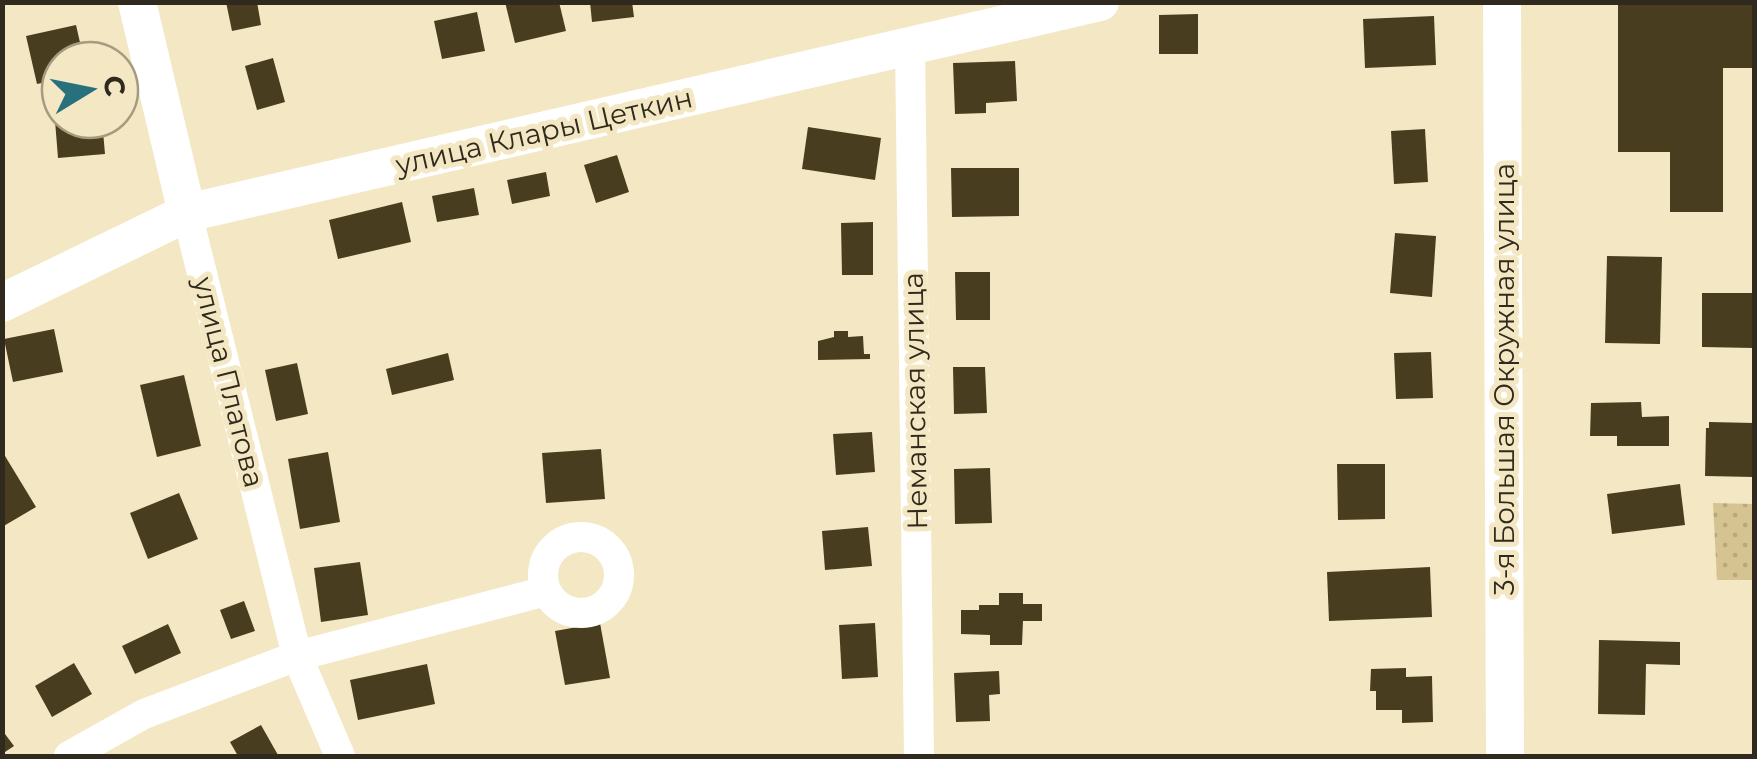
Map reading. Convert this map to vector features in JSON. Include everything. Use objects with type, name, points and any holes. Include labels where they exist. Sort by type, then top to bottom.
[{"type":"street","name":"улица Платова","points":[[137,2],[297,656],[340,756]]},
{"type":"street","name":"улица Клары Цеткин","points":[[2,303],[188,213],[1100,2]]},
{"type":"street","name":"3-я Большая Окружная улица","points":[[1502,2],[1505,756]]},
{"type":"street","name":"Неманская улица","points":[[910,46],[920,756]]},
{"type":"street","points":[[69,756],[144,714],[297,656],[546,591]]},
{"type":"shaded area","points":[[1713,503],[1754,504],[1754,580],[1717,580]]},
{"type":"building","points":[[226,2],[257,2],[261,25],[232,31]]},
{"type":"building","points":[[505,2],[559,2],[566,31],[515,43]]},
{"type":"building","points":[[590,2],[632,2],[634,17],[592,22]]},
{"type":"building","points":[[1618,2],[1754,2],[1754,68],[1723,68],[1723,212],[1670,212],[1670,152],[1618,152]]},
{"type":"building","points":[[477,12],[485,51],[442,59],[434,21]]},
{"type":"building","points":[[1198,14],[1198,54],[1159,54],[1159,15]]},
{"type":"building","points":[[1434,16],[1436,65],[1365,68],[1363,19]]},
{"type":"building","points":[[76,25],[79,40],[40,40],[37,84],[26,36]]},
{"type":"building","points":[[273,58],[285,102],[257,110],[245,66]]},
{"type":"building","points":[[1015,61],[1017,101],[986,103],[986,113],[955,114],[953,63]]},
{"type":"building","points":[[808,127],[881,138],[875,180],[802,169]]},
{"type":"building","points":[[1425,129],[1428,182],[1394,184],[1391,131]]},
{"type":"building","points":[[57,140],[104,140],[105,154],[58,158]]},
{"type":"building","points":[[617,155],[629,192],[596,203],[584,165]]},
{"type":"building","points":[[951,168],[1019,168],[1019,216],[952,217]]},
{"type":"building","points":[[546,172],[550,196],[512,204],[507,180]]},
{"type":"building","points":[[474,188],[479,215],[437,222],[432,196]]},
{"type":"building","points":[[402,202],[411,242],[338,259],[329,220]]},
{"type":"building","points":[[873,222],[873,275],[842,275],[841,223]]},
{"type":"building","points":[[1395,233],[1436,236],[1432,297],[1390,293]]},
{"type":"building","points":[[1607,256],[1662,257],[1660,344],[1605,343]]},
{"type":"building","points":[[955,272],[990,272],[990,320],[956,320]]},
{"type":"building","points":[[1702,293],[1754,293],[1754,348],[1702,347]]},
{"type":"building","points":[[54,329],[63,372],[13,382],[4,339]]},
{"type":"building","points":[[834,331],[848,331],[848,337],[863,336],[864,354],[870,354],[870,359],[818,360],[818,341],[834,337]]},
{"type":"building","points":[[1431,352],[1433,398],[1396,399],[1394,353]]},
{"type":"building","points":[[448,353],[454,380],[392,395],[386,369]]},
{"type":"building","points":[[297,363],[308,414],[276,421],[265,370]]},
{"type":"building","points":[[953,367],[985,367],[987,413],[954,414]]},
{"type":"building","points":[[184,375],[201,446],[157,457],[140,385]]},
{"type":"building","points":[[1641,402],[1642,417],[1669,416],[1669,446],[1617,446],[1617,436],[1590,436],[1591,403]]},
{"type":"building","points":[[1709,422],[1754,423],[1754,477],[1705,476]]},
{"type":"building","points":[[872,432],[875,472],[836,475],[833,434]]},
{"type":"building","points":[[601,449],[605,499],[546,503],[542,453]]},
{"type":"building","points":[[2,451],[36,507],[2,527]]},
{"type":"building","points":[[328,452],[340,522],[300,529],[288,459]]},
{"type":"building","points":[[1337,464],[1385,464],[1385,519],[1338,520]]},
{"type":"building","points":[[990,468],[992,523],[955,524],[954,469]]},
{"type":"building","points":[[1680,484],[1685,525],[1612,534],[1607,494]]},
{"type":"building","points":[[179,493],[198,539],[148,559],[130,513]]},
{"type":"building","points":[[868,527],[872,566],[825,570],[822,531]]},
{"type":"building","points":[[360,562],[368,615],[321,622],[314,568]]},
{"type":"building","points":[[1430,567],[1432,617],[1329,621],[1327,572]]},
{"type":"building","points":[[999,593],[1023,593],[1023,604],[1042,604],[1042,621],[1023,621],[1022,645],[990,645],[990,635],[961,634],[961,610],[999,605]]},
{"type":"building","points":[[244,601],[255,631],[231,639],[220,610]]},
{"type":"building","points":[[600,623],[610,678],[565,685],[555,631]]},
{"type":"building","points":[[875,623],[878,677],[842,679],[839,625]]},
{"type":"building","points":[[168,624],[181,653],[135,674],[122,646]]},
{"type":"building","points":[[1599,640],[1680,642],[1680,665],[1646,664],[1645,715],[1598,714]]},
{"type":"building","points":[[74,663],[92,694],[52,717],[35,686]]},
{"type":"building","points":[[427,664],[435,704],[358,720],[350,680]]},
{"type":"building","points":[[1406,668],[1406,677],[1432,676],[1433,722],[1402,723],[1402,710],[1376,710],[1376,691],[1370,691],[1371,669]]},
{"type":"building","points":[[999,671],[1000,694],[989,695],[990,721],[956,722],[954,673]]},
{"type":"building","points":[[261,725],[278,755],[238,756],[230,742]]},
{"type":"building","points":[[2,730],[14,746],[2,754]]}]
